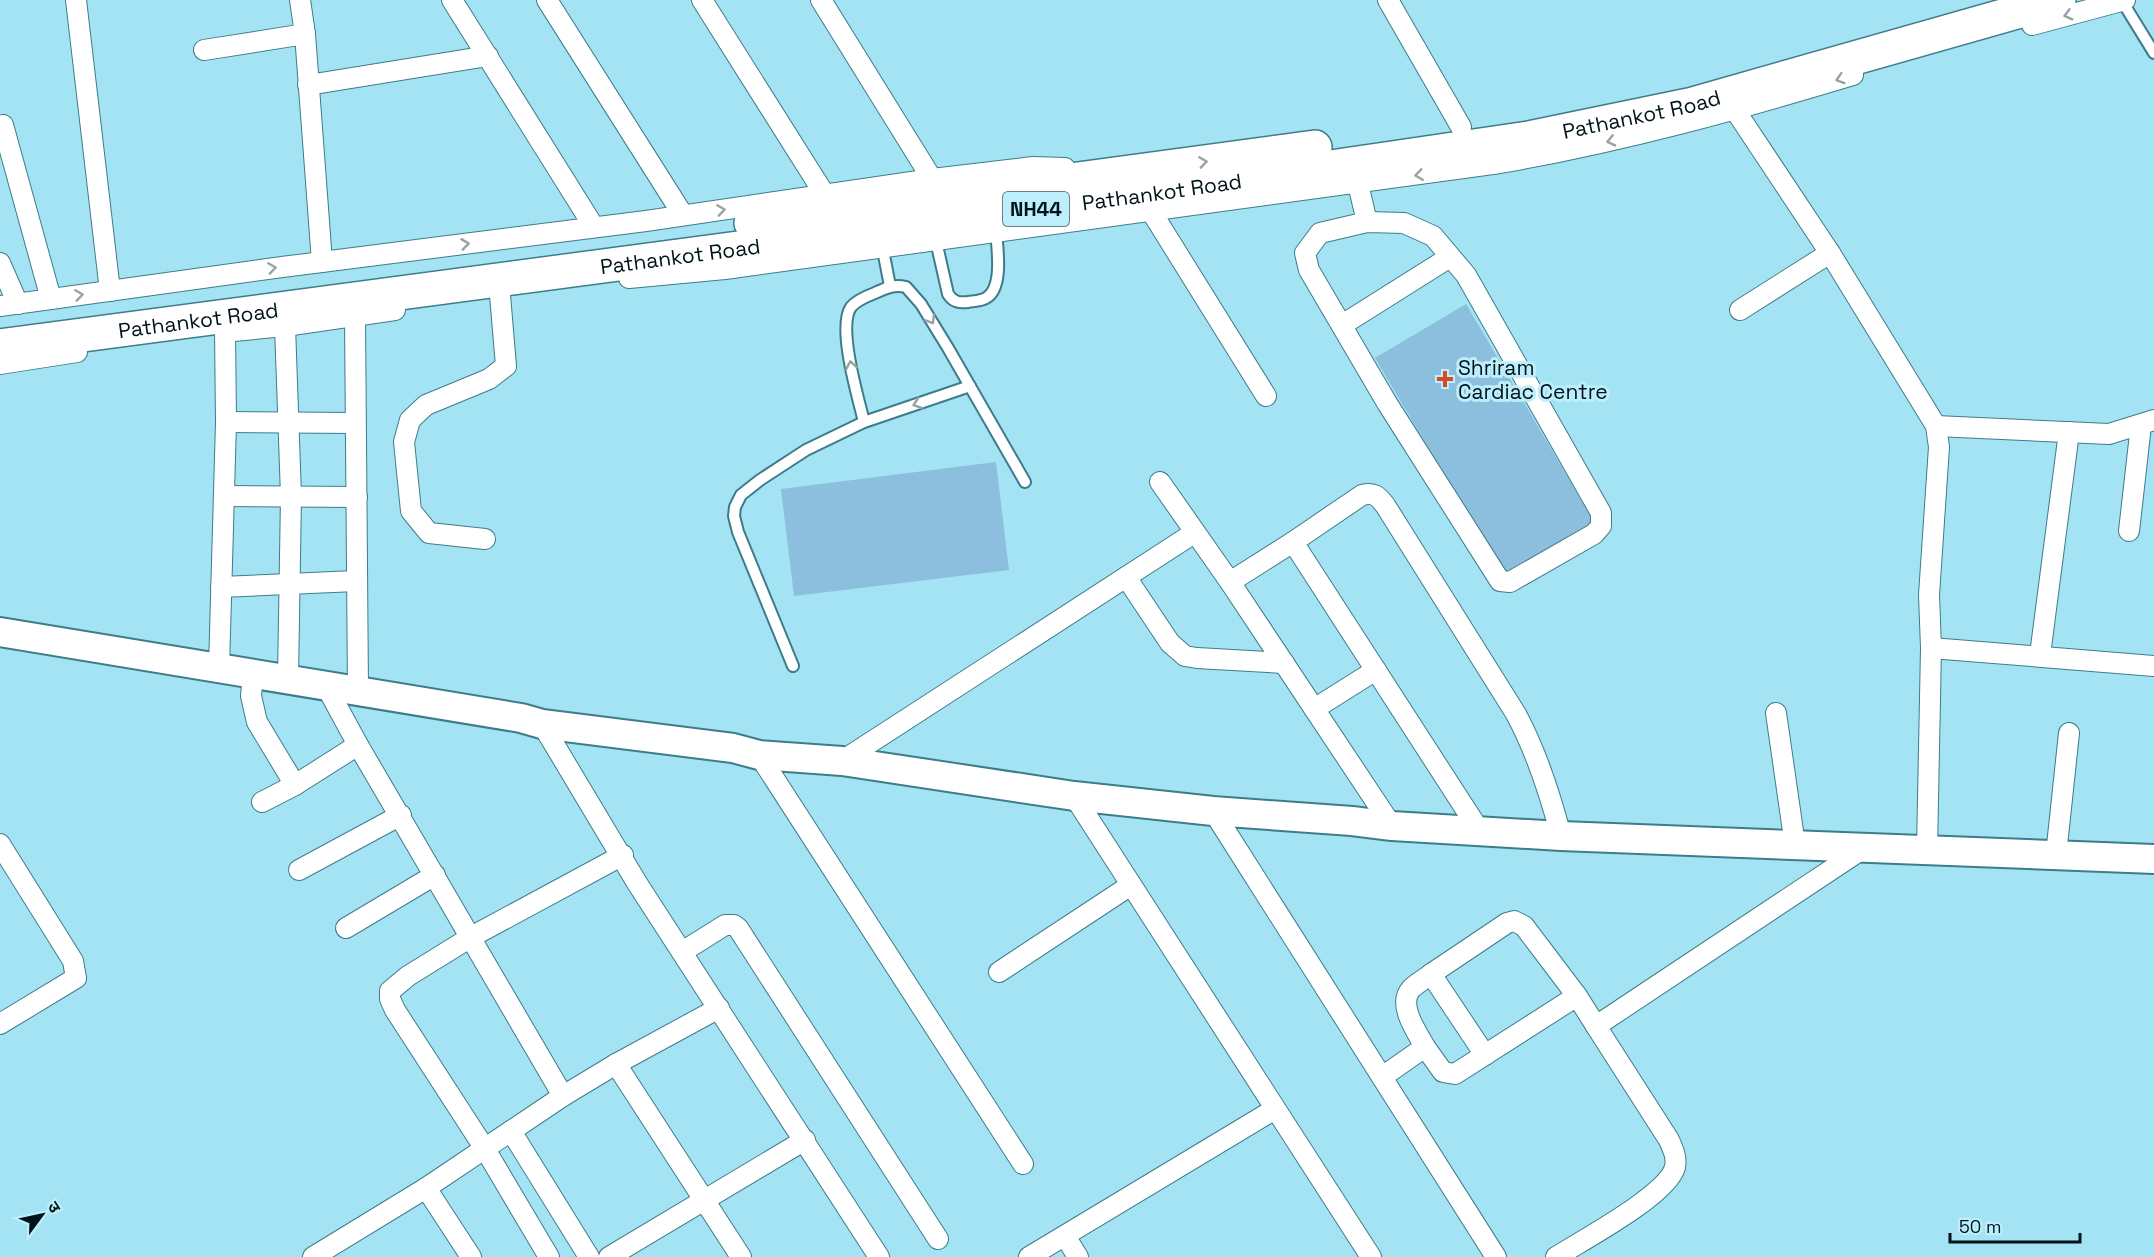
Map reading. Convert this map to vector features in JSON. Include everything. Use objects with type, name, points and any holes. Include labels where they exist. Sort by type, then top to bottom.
[{"type":"highway","name":"NH44","points":[[6,311],[1152,169],[1507,121],[1681,85],[1982,0]]},
{"type":"highway","name":"Pathankot Road","points":[[0,346],[995,224],[1166,192],[1529,138],[1689,105],[2059,0]]},
{"type":"street","points":[[76,0],[110,291]]},
{"type":"street","points":[[300,0],[305,34],[322,262]]},
{"type":"street","points":[[452,0],[594,227]]},
{"type":"street","points":[[547,0],[683,215]]},
{"type":"street","points":[[702,0],[825,195]]},
{"type":"street","points":[[821,0],[932,179]]},
{"type":"street","points":[[1388,0],[1461,127]]},
{"type":"street","points":[[0,364],[577,284],[725,269],[881,239],[936,241],[995,224],[1151,211],[1358,184],[1569,151],[1735,110],[2123,0]]},
{"type":"street","points":[[204,50],[305,34]]},
{"type":"street","points":[[308,85],[488,56]]},
{"type":"street","points":[[1735,110],[1830,253],[1936,426],[1939,447],[1929,595],[1931,648],[1927,850]]},
{"type":"street","points":[[3,125],[51,299]]},
{"type":"street","points":[[0,263],[6,311],[51,299],[683,215],[932,179],[1033,167],[1152,169]]},
{"type":"street","points":[[1358,184],[1367,222]]},
{"type":"street","points":[[1151,211],[1266,396]]},
{"type":"street","points":[[1367,222],[1404,223],[1433,236],[1466,275],[1601,513],[1601,526],[1594,534],[1510,582],[1500,581],[1387,403],[1309,270],[1305,253],[1320,233],[1367,222]]},
{"type":"street","points":[[1740,310],[1830,253]]},
{"type":"street","points":[[1342,325],[1450,257]]},
{"type":"street","points":[[485,539],[429,533],[411,511],[404,442],[410,420],[426,405],[489,380],[506,366],[500,295]]},
{"type":"street","points":[[355,316],[358,691]]},
{"type":"street","points":[[285,326],[291,496],[288,679]]},
{"type":"street","points":[[219,668],[226,422],[225,331]]},
{"type":"street","points":[[226,422],[355,423]]},
{"type":"street","points":[[1936,426],[2109,435],[2147,423],[2129,531]]},
{"type":"street","points":[[2040,655],[2068,432]]},
{"type":"street","points":[[1160,482],[1230,582],[1392,826]]},
{"type":"street","points":[[1230,582],[1362,495],[1371,493],[1377,495],[1392,515],[1528,735],[1562,836]]},
{"type":"street","points":[[224,496],[357,497]]},
{"type":"street","points":[[842,761],[1194,533]]},
{"type":"street","points":[[1293,542],[1479,830]]},
{"type":"street","points":[[1126,577],[1170,643],[1185,656],[1284,663]]},
{"type":"street","points":[[221,586],[356,581]]},
{"type":"street","points":[[0,632],[521,718],[542,724],[733,747],[759,754],[842,761],[1074,796],[1213,811],[1392,826],[1562,836],[2154,859]]},
{"type":"street","points":[[1931,648],[2154,666]]},
{"type":"street","points":[[1314,709],[1376,670]]},
{"type":"street","points":[[253,674],[250,696],[257,722],[295,785]]},
{"type":"street","points":[[326,686],[358,745],[401,815],[563,1096]]},
{"type":"street","points":[[1776,713],[1795,845]]},
{"type":"street","points":[[542,724],[623,855],[637,883],[879,1257]]},
{"type":"street","points":[[2056,855],[2069,733]]},
{"type":"street","points":[[262,802],[295,785],[358,745]]},
{"type":"street","points":[[759,754],[1023,1164]]},
{"type":"street","points":[[1074,796],[1371,1257]]},
{"type":"street","points":[[1213,811],[1496,1257]]},
{"type":"street","points":[[299,870],[401,815]]},
{"type":"street","points":[[0,844],[73,962],[76,978],[0,1024]]},
{"type":"street","points":[[1596,1026],[1864,848]]},
{"type":"street","points":[[549,1257],[485,1149],[394,1010],[390,991],[395,985],[471,937],[623,855]]},
{"type":"street","points":[[346,928],[435,875]]},
{"type":"street","points":[[999,972],[1131,885]]},
{"type":"street","points":[[1556,1257],[1645,1201],[1669,1178],[1676,1157],[1669,1140],[1577,996],[1524,926],[1514,921],[1507,923],[1411,989],[1406,1000],[1408,1014],[1425,1047],[1443,1072],[1455,1074],[1577,996]]},
{"type":"street","points":[[682,952],[725,925],[734,925],[738,928],[938,1239]]},
{"type":"street","points":[[1431,974],[1485,1055]]},
{"type":"street","points":[[313,1257],[426,1188],[563,1096],[616,1064],[719,1008]]},
{"type":"street","points":[[1382,1077],[1425,1047]]},
{"type":"street","points":[[616,1064],[741,1257]]},
{"type":"street","points":[[1029,1257],[1275,1109]]},
{"type":"street","points":[[511,1131],[589,1257]]},
{"type":"street","points":[[609,1257],[805,1140]]},
{"type":"street","points":[[426,1188],[471,1257]]},
{"type":"street","points":[[1065,1236],[1078,1257]]},
{"type":"lane","points":[[2123,0],[2154,53]]},
{"type":"lane","points":[[936,241],[948,294],[956,302],[961,303],[988,297],[996,287],[998,276],[995,224]]},
{"type":"lane","points":[[881,239],[890,286]]},
{"type":"lane","points":[[864,422],[846,333],[847,317],[852,307],[862,298],[890,286],[900,285],[912,292],[970,386],[1025,482]]},
{"type":"lane","points":[[793,666],[738,532],[734,516],[735,507],[741,495],[806,450],[864,422],[970,386]]},
{"type":"building","points":[[1466,304],[1594,522],[1504,576],[1375,358]]},
{"type":"building","points":[[996,462],[1009,570],[794,596],[781,489]]},
{"type":"place","name":"Shriram Cardiac Centre","points":[[1445,379]]}]
